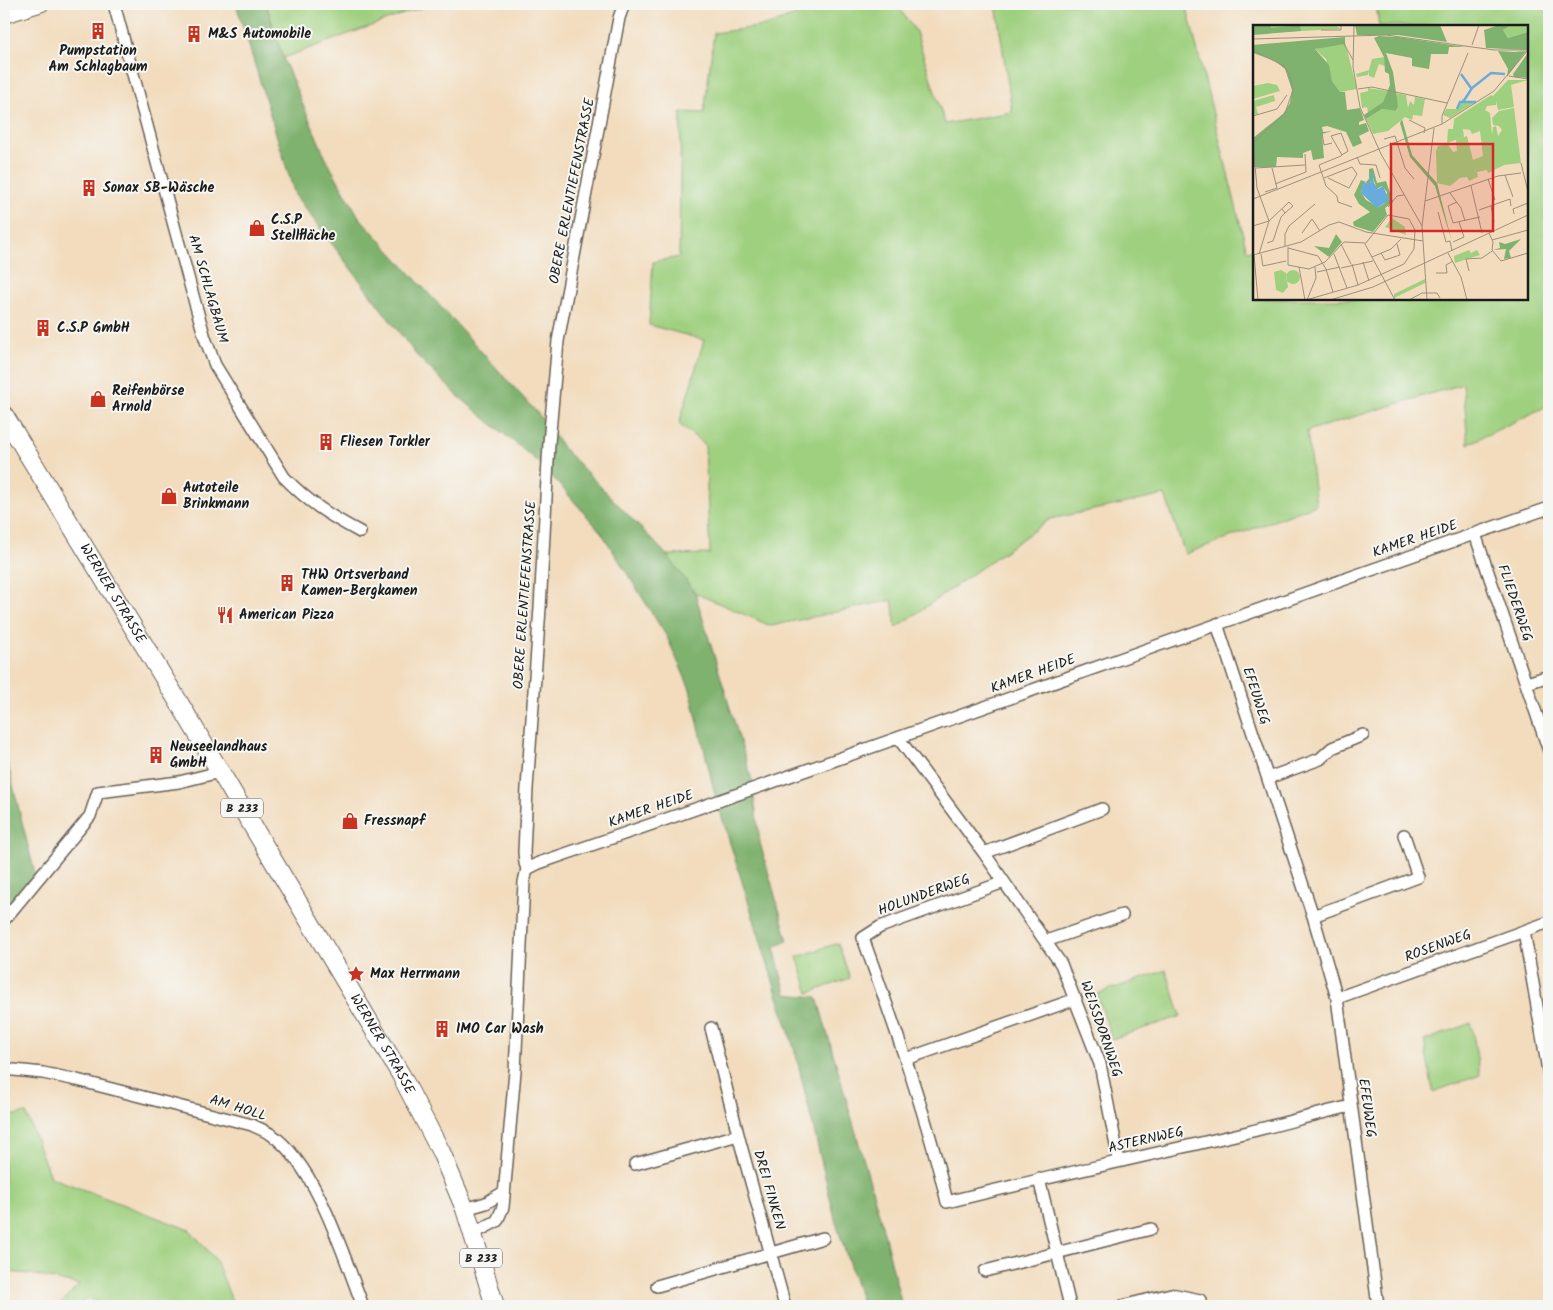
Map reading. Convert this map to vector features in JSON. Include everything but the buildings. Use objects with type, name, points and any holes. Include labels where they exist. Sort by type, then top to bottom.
[{"type":"main road","name":"WERNER STRASSE","points":[[4,416],[401,1075],[441,1152],[465,1210],[474,1233],[495,1306]]},
{"type":"street","points":[[4,16],[42,4]]},
{"type":"street","name":"AM SCHLAGBAUM","points":[[114,4],[205,338],[215,365],[284,477],[297,491],[327,514],[360,532]]},
{"type":"street","name":"OBERE ERLENTIEFENSTRASSE","points":[[474,1233],[498,1221],[501,1215],[504,1192],[515,1071],[524,882],[527,869],[524,852],[527,788],[540,608],[549,443],[558,341],[624,4]]},
{"type":"street","name":"KAMER HEIDE","points":[[527,869],[539,863],[899,739],[1217,624],[1549,508]]},
{"type":"street","name":"FLIEDERWEG","points":[[1475,534],[1549,750]]},
{"type":"street","name":"EFEUWEG","points":[[1217,624],[1313,916],[1337,998],[1378,1306]]},
{"type":"street","points":[[1527,683],[1549,676]]},
{"type":"street","points":[[1268,778],[1320,759],[1332,748],[1364,736]]},
{"type":"street","name":"WEISSDORNWEG","points":[[899,739],[984,853],[1061,964],[1100,1064],[1119,1161]]},
{"type":"street","points":[[4,920],[90,816],[98,792],[179,782],[220,772]]},
{"type":"street","points":[[984,853],[1102,809]]},
{"type":"street","points":[[1313,916],[1418,878],[1404,835]]},
{"type":"street","name":"HOLUNDERWEG","points":[[947,1202],[939,1168],[906,1059],[863,938],[880,927],[1004,882]]},
{"type":"street","points":[[1046,941],[1122,914]]},
{"type":"street","name":"ROSENWEG","points":[[1337,998],[1549,922]]},
{"type":"street","points":[[1524,931],[1549,1076]]},
{"type":"street","points":[[906,1059],[1076,999]]},
{"type":"street","name":"DREI FINKEN","points":[[711,1028],[785,1306]]},
{"type":"street","name":"AM HOLL","points":[[4,1068],[77,1080],[252,1125],[272,1135],[292,1153],[316,1189],[363,1306]]},
{"type":"street","name":"ASTERNWEG","points":[[947,1202],[1039,1179],[1250,1132],[1351,1106]]},
{"type":"street","points":[[635,1164],[738,1135]]},
{"type":"street","points":[[1039,1179],[1070,1306]]},
{"type":"street","points":[[465,1210],[498,1198],[504,1192]]},
{"type":"street","points":[[985,1271],[1151,1229]]},
{"type":"street","name":"DREI FINKEN","points":[[657,1286],[824,1238]]},
{"type":"street","points":[[1122,1306],[1171,1294],[1200,1300]]},
{"type":"green space","points":[[236,4],[266,4],[283,58],[327,161],[359,217],[540,416],[564,449],[667,555],[695,593],[752,780],[760,843],[788,941],[774,947],[786,994],[817,997],[880,1217],[902,1306],[863,1306],[836,1223],[796,1055],[715,795],[690,689],[667,637],[601,532],[543,466],[458,396],[417,356],[295,195]]},
{"type":"green space","points":[[266,4],[431,4],[283,58]]},
{"type":"green space","points":[[826,4],[896,4],[916,32],[945,124],[1012,112],[996,4],[1186,4],[1247,251],[1253,249],[1253,300],[1528,300],[1528,25],[1379,25],[1376,4],[1549,4],[1549,405],[1468,444],[1463,384],[1307,431],[1316,505],[1185,554],[1165,495],[1050,519],[896,628],[892,600],[771,626],[695,593],[667,555],[710,554],[705,445],[679,424],[704,340],[649,325],[653,262],[679,257],[681,112],[704,113],[714,33],[765,26]]},
{"type":"green space","points":[[4,749],[35,874],[9,902],[4,902]]},
{"type":"green space","points":[[838,943],[850,978],[809,993],[797,957]]},
{"type":"green space","points":[[1166,970],[1181,1016],[1112,1039],[1097,994]]},
{"type":"green space","points":[[1471,1023],[1480,1075],[1433,1092],[1424,1041]]},
{"type":"green space","points":[[26,1113],[50,1177],[190,1230],[216,1260],[234,1306],[104,1306],[88,1298],[78,1306],[58,1306],[79,1285],[31,1274],[4,1272],[4,1117]]},
{"type":"place","name":"Pumpstation Am Schlagbaum","points":[[98,31]]},
{"type":"place","name":"M&S Automobile","points":[[194,34]]},
{"type":"place","name":"Sonax SB-Wäsche","points":[[89,188]]},
{"type":"place","name":"C.S.P Stellfläche","points":[[257,228]]},
{"type":"place","name":"C.S.P GmbH","points":[[43,328]]},
{"type":"place","name":"Reifenbörse Arnold","points":[[98,399]]},
{"type":"place","name":"Fliesen Torkler","points":[[326,442]]},
{"type":"place","name":"Autoteile Brinkmann","points":[[169,496]]},
{"type":"place","name":"THW Ortsverband Kamen-Bergkamen","points":[[287,583]]},
{"type":"place","name":"American Pizza","points":[[225,615]]},
{"type":"place","name":"Neuseelandhaus GmbH","points":[[156,755]]},
{"type":"place","name":"Fressnapf","points":[[350,821]]},
{"type":"place","name":"Max Herrmann","points":[[356,974]]},
{"type":"place","name":"IMO Car Wash","points":[[442,1029]]}]
